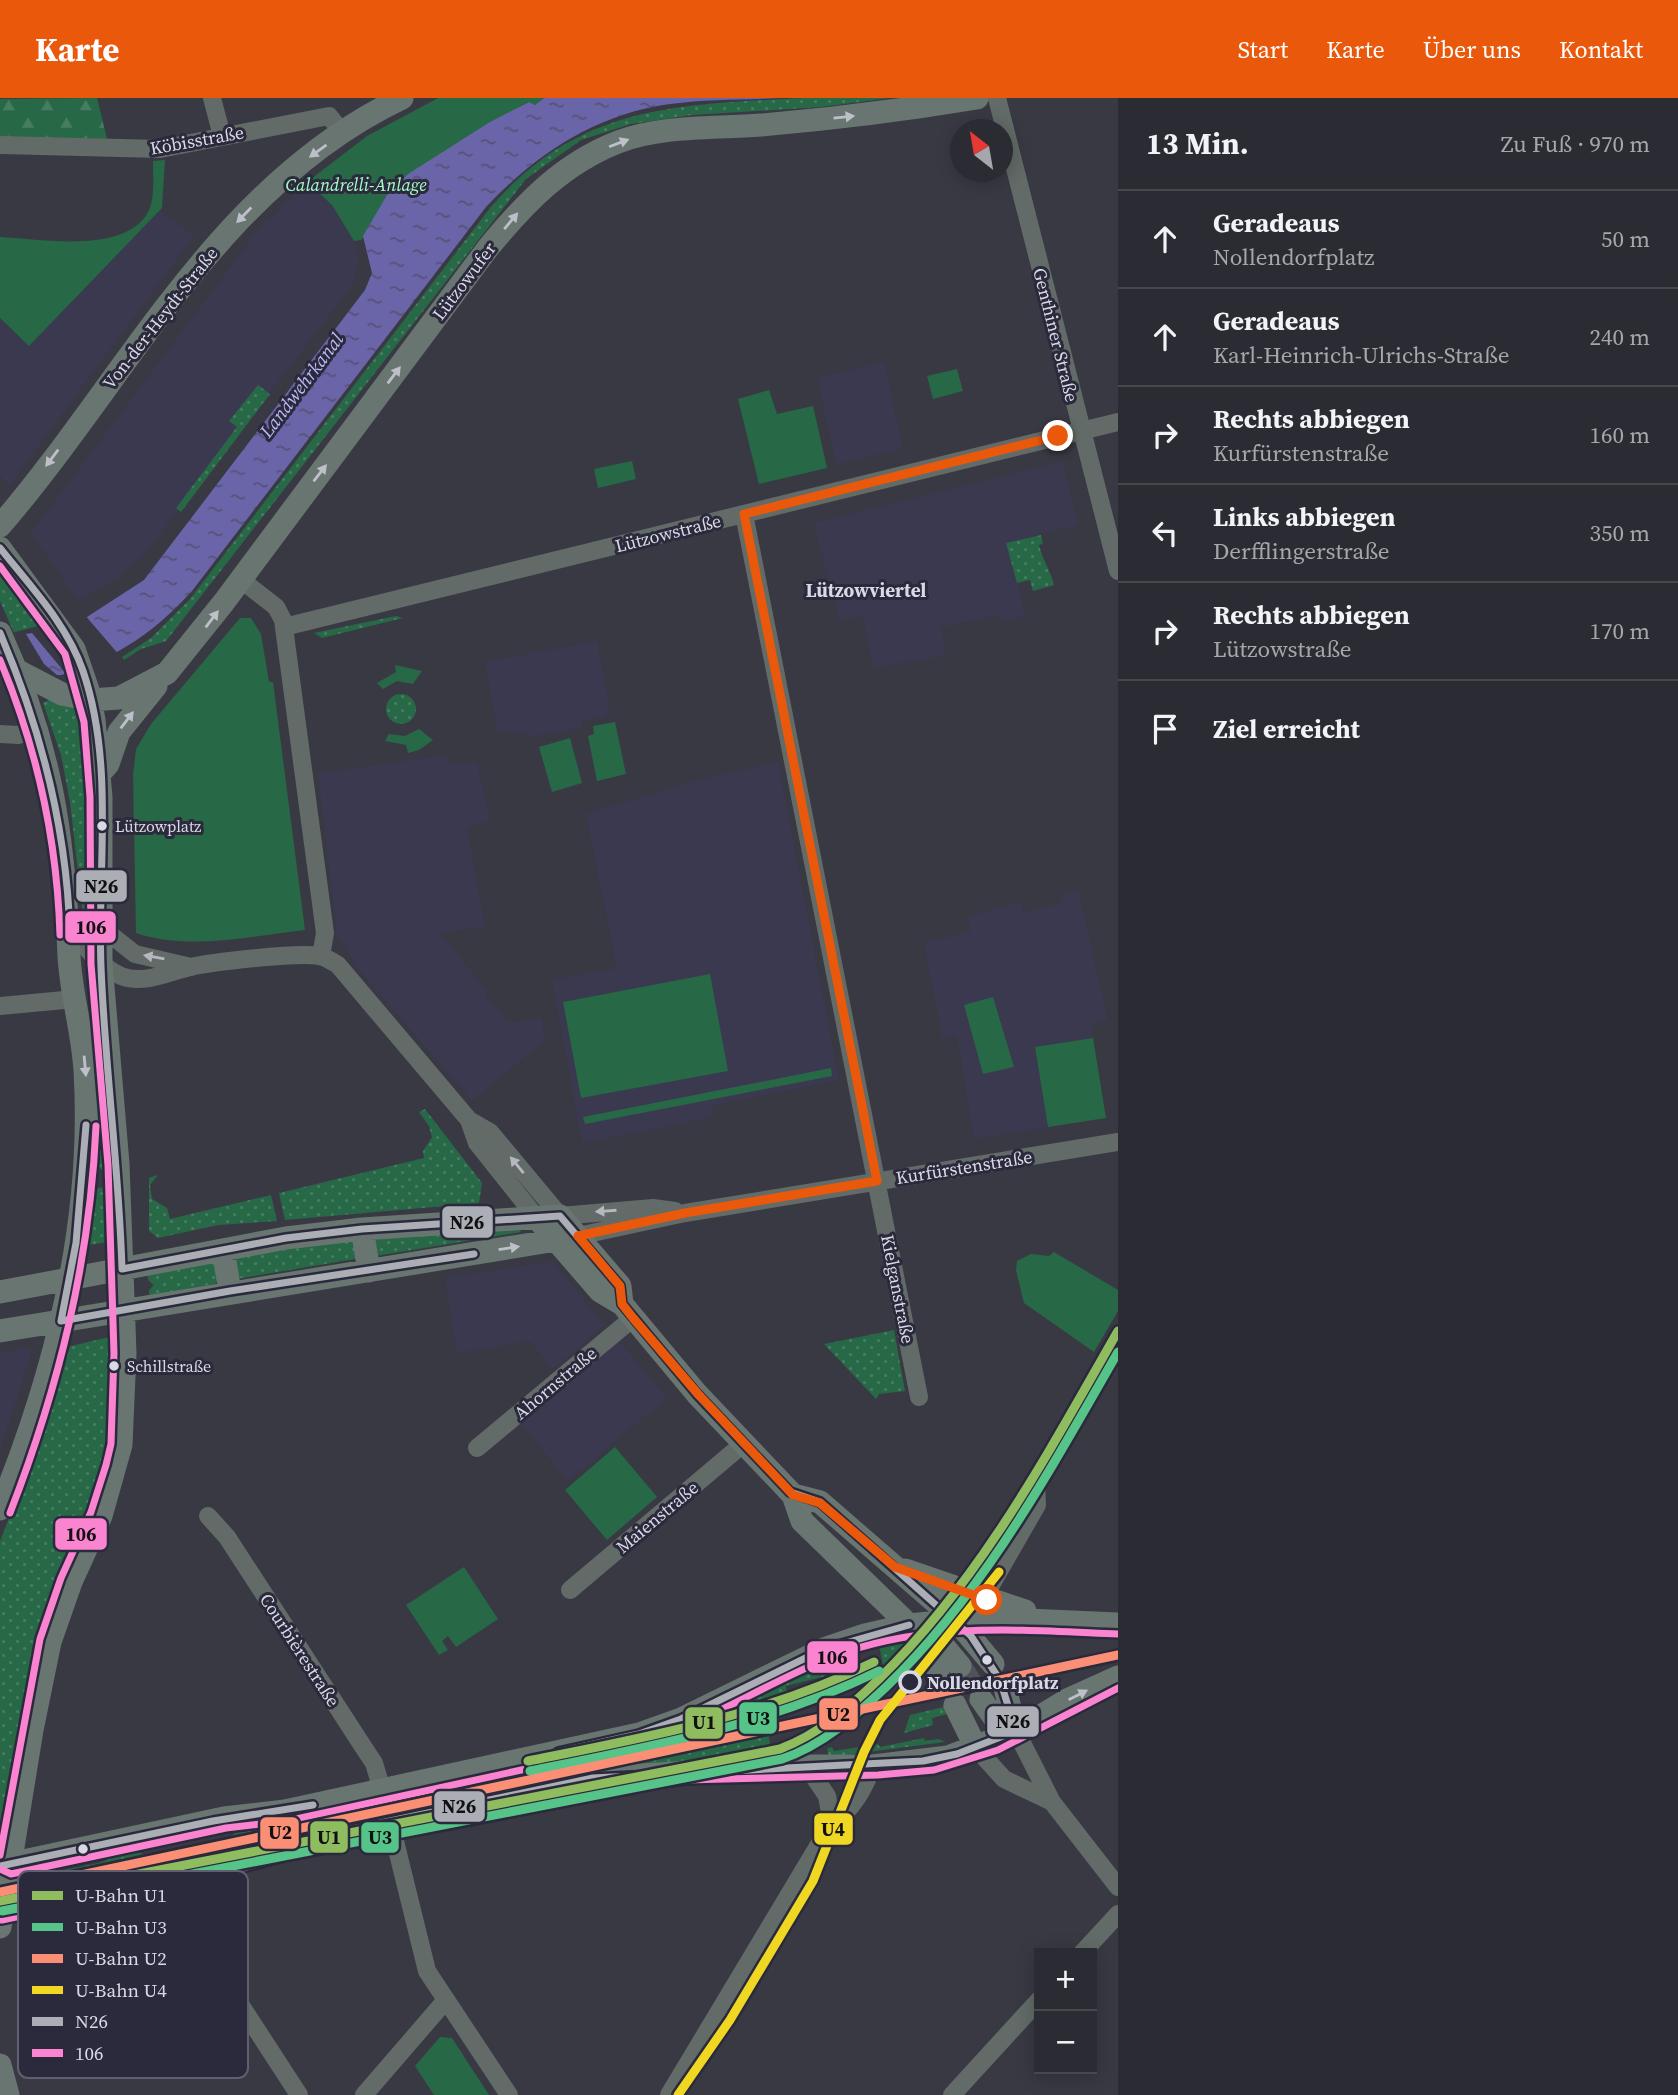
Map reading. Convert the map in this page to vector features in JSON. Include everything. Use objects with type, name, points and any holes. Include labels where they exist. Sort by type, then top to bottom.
[{"type":"main road","name":"Von-der-Heydt-Straße","points":[[0,526],[164,309],[242,216],[294,168],[343,133],[402,98]]},
{"type":"main road","name":"Lützowufer","points":[[91,700],[120,698],[167,673],[480,258],[525,204],[558,174],[619,142],[649,133],[811,121],[977,98]]},
{"type":"main road","points":[[0,548],[74,649],[91,700],[99,774],[101,963],[118,1164],[123,1310],[121,1445],[101,1516],[71,1582],[50,1642],[5,1865],[1,1915],[18,1911]]},
{"type":"main road","points":[[1,634],[16,670],[36,690],[91,700]]},
{"type":"main road","points":[[99,774],[108,764],[118,732],[167,673]]},
{"type":"main road","points":[[0,1510],[41,1399],[61,1321],[82,1192],[86,1120],[85,1069],[69,958],[70,929],[62,848],[50,773],[39,730],[36,690]]},
{"type":"main road","points":[[560,1216],[568,1238]]},
{"type":"main road","name":"Kurfürstenstraße","points":[[0,1292],[286,1238],[362,1229],[560,1216]]},
{"type":"main road","points":[[536,1217],[568,1238],[620,1286],[627,1311],[743,1444],[793,1495],[802,1521],[909,1625],[944,1647],[949,1668]]},
{"type":"main road","points":[[362,1229],[369,1271]]},
{"type":"main road","name":"Kurfürstenstraße","points":[[0,1331],[230,1291],[568,1238]]},
{"type":"main road","points":[[223,1250],[230,1291]]},
{"type":"main road","points":[[793,1495],[820,1503],[956,1620],[993,1664]]},
{"type":"main road","points":[[891,1563],[987,1600],[1058,1622]]},
{"type":"main road","points":[[864,1582],[891,1563]]},
{"type":"main road","points":[[5,1865],[213,1821],[271,1814],[639,1734],[681,1719],[824,1649],[864,1635],[909,1625],[979,1618],[1118,1624]]},
{"type":"main road","points":[[181,1871],[237,1859],[282,1844],[593,1778],[806,1765],[873,1766],[934,1759],[976,1748],[1017,1731],[1067,1700],[1118,1677]]},
{"type":"main road","points":[[1004,1688],[1017,1731]]},
{"type":"main road","points":[[981,1699],[995,1719],[1017,1731]]},
{"type":"main road","points":[[955,1705],[976,1748]]},
{"type":"main road","points":[[382,1790],[390,1821]]},
{"type":"street","points":[[212,98],[222,136]]},
{"type":"street","name":"Genthiner Straße","points":[[997,98],[1118,571]]},
{"type":"street","name":"Köbisstraße","points":[[0,145],[160,149],[329,116],[343,133]]},
{"type":"street","name":"Lützowstraße","points":[[284,627],[1118,422]]},
{"type":"street","name":"Kielganstraße","points":[[744,514],[919,1397]]},
{"type":"street","points":[[240,579],[276,607],[284,627],[325,933],[321,956]]},
{"type":"street","points":[[0,734],[18,735],[39,730]]},
{"type":"street","points":[[102,928],[135,954],[191,967]]},
{"type":"street","points":[[70,929],[101,963],[119,975],[131,978],[166,976],[191,967],[321,956],[346,972],[469,1120],[490,1132],[560,1216]]},
{"type":"street","points":[[0,1006],[75,999]]},
{"type":"street","points":[[469,1120],[477,1143],[536,1217]]},
{"type":"street","name":"Kurfürstenstraße","points":[[568,1238],[685,1213],[1118,1142]]},
{"type":"street","name":"Kurfürstenstraße","points":[[560,1216],[653,1208],[685,1213]]},
{"type":"street","name":"Ahornstraße","points":[[477,1448],[627,1311]]},
{"type":"street","points":[[987,1600],[991,1585],[1037,1505],[1036,1483],[1118,1345]]},
{"type":"street","name":"Maienstraße","points":[[570,1590],[743,1444]]},
{"type":"street","name":"Courbièrestraße","points":[[208,1516],[227,1537],[374,1763],[382,1790]]},
{"type":"street","points":[[1017,1731],[1052,1802],[1118,1887]]},
{"type":"street","points":[[976,1748],[1004,1779],[1052,1802]]},
{"type":"street","points":[[806,1765],[827,1796],[832,1823]]},
{"type":"street","points":[[669,2095],[832,1823],[845,1815],[863,1788],[873,1766]]},
{"type":"street","points":[[390,1821],[427,1971],[509,2095]]},
{"type":"street","points":[[1087,1948],[1118,1914]]},
{"type":"street","points":[[364,2095],[446,2000]]},
{"type":"street","points":[[952,2095],[1034,2005]]},
{"type":"street","points":[[248,2016],[299,2095]]},
{"type":"shaded area","points":[[306,182],[332,205],[354,241],[359,260],[353,285],[143,556],[118,578],[78,601],[31,533],[264,222],[267,223]]},
{"type":"shaded area","points":[[162,208],[164,215],[195,235],[10,484],[7,484],[0,476],[0,318],[29,345]]},
{"type":"shaded area","points":[[884,362],[903,448],[836,465],[817,378]]},
{"type":"shaded area","points":[[1062,462],[1078,525],[1007,543],[1026,616],[1001,621],[999,615],[941,627],[946,655],[874,668],[862,616],[839,620],[814,523]]},
{"type":"shaded area","points":[[597,641],[610,711],[606,712],[607,716],[582,721],[583,727],[530,737],[528,731],[510,735],[508,731],[498,733],[485,662]]},
{"type":"shaded area","points":[[449,755],[450,764],[477,762],[490,822],[467,827],[485,927],[440,933],[488,992],[485,996],[509,1023],[541,1017],[545,1040],[472,1101],[352,962],[354,960],[337,936],[318,773]]},
{"type":"shaded area","points":[[778,762],[839,1080],[711,1106],[712,1117],[582,1143],[552,980],[617,968],[586,814],[698,780]]},
{"type":"shaded area","points":[[1078,891],[1108,1020],[1091,1024],[1093,1038],[1035,1048],[1048,1127],[974,1139],[957,1035],[942,1037],[924,943],[971,931],[967,917],[1020,902],[1024,913],[1063,902],[1061,895]]},
{"type":"shaded area","points":[[553,1261],[604,1326],[553,1369],[530,1341],[457,1353],[445,1278]]},
{"type":"shaded area","points":[[618,1343],[622,1344],[667,1398],[568,1481],[521,1424]]},
{"type":"shaded area","points":[[26,1348],[30,1350],[30,1358],[0,1450],[0,1353]]},
{"type":"green space","points":[[97,98],[107,139],[0,138],[0,99]]},
{"type":"green space","name":"Calandrelli-Anlage","points":[[438,98],[544,98],[535,105],[528,102],[471,135],[361,240],[354,241],[332,205],[307,182],[367,136]]},
{"type":"green space","points":[[803,98],[890,98],[821,107],[692,115],[631,124],[581,140],[526,179],[166,641],[141,649],[124,660],[122,657],[151,638],[190,599],[490,208],[524,174],[559,148],[595,129],[633,117],[672,108]]},
{"type":"green space","points":[[165,160],[162,208],[29,346],[0,318],[0,237],[82,241],[123,233],[138,224],[149,210],[153,192],[153,161]]},
{"type":"green space","points":[[957,369],[963,391],[933,399],[927,376]]},
{"type":"green space","points":[[258,385],[270,394],[181,512],[176,508],[237,427],[229,421]]},
{"type":"green space","points":[[769,390],[777,414],[813,406],[827,468],[759,484],[738,399]]},
{"type":"green space","points":[[632,461],[636,479],[598,488],[594,469]]},
{"type":"green space","points":[[1041,535],[1043,544],[1039,545],[1054,585],[1033,591],[1030,580],[1017,583],[1006,543]]},
{"type":"green space","points":[[0,569],[41,626],[14,633],[0,601]]},
{"type":"green space","points":[[396,616],[403,618],[322,638],[314,633]]},
{"type":"green space","name":"Lützowplatz","points":[[240,618],[251,618],[261,634],[269,682],[273,682],[305,930],[199,942],[177,941],[136,933],[133,775],[136,749],[151,724]]},
{"type":"green space","points":[[395,665],[422,671],[413,684],[397,681],[383,689],[377,683],[396,672]]},
{"type":"green space","points":[[401,694],[412,698],[416,709],[412,720],[401,724],[390,720],[386,709],[390,698]]},
{"type":"green space","points":[[55,697],[81,707],[86,769],[88,935],[85,933],[70,802],[61,755],[43,703]]},
{"type":"green space","points":[[615,722],[626,774],[597,781],[588,736],[594,734],[593,726]]},
{"type":"green space","points":[[419,729],[433,740],[419,750],[408,753],[406,745],[385,741],[389,734],[405,736]]},
{"type":"green space","points":[[570,738],[582,783],[552,792],[539,747]]},
{"type":"green space","points":[[710,974],[728,1071],[581,1098],[563,1002]]},
{"type":"green space","points":[[993,997],[1014,1067],[983,1074],[964,1005]]},
{"type":"green space","points":[[1093,1038],[1106,1118],[1048,1127],[1035,1047]]},
{"type":"green space","points":[[831,1068],[832,1076],[585,1124],[583,1117]]},
{"type":"green space","points":[[103,1094],[108,1168],[102,1170],[96,1165],[97,1095]]},
{"type":"green space","points":[[425,1109],[482,1183],[479,1203],[285,1220],[279,1193],[424,1158],[423,1151],[432,1137],[429,1126],[419,1112]]},
{"type":"green space","points":[[158,1175],[150,1185],[152,1199],[167,1208],[170,1219],[271,1195],[277,1221],[218,1225],[158,1238],[149,1231],[149,1178]]},
{"type":"green space","points":[[98,1188],[109,1189],[109,1242],[88,1245],[95,1193]]},
{"type":"green space","points":[[515,1225],[521,1232],[376,1256],[374,1235]]},
{"type":"green space","points":[[352,1237],[358,1256],[355,1259],[236,1279],[234,1256]]},
{"type":"green space","points":[[1054,1252],[1118,1290],[1118,1311],[1094,1352],[1024,1303],[1016,1270],[1017,1261],[1031,1254],[1049,1256]]},
{"type":"green space","points":[[213,1262],[218,1280],[215,1284],[149,1296],[149,1290],[154,1285],[148,1280],[148,1275]]},
{"type":"green space","points":[[894,1330],[905,1391],[879,1394],[876,1399],[824,1344]]},
{"type":"green space","points":[[109,1337],[111,1405],[105,1450],[87,1516],[45,1616],[34,1650],[0,1839],[0,1541],[38,1445],[67,1347]]},
{"type":"green space","points":[[615,1447],[657,1497],[607,1540],[565,1490]]},
{"type":"green space","points":[[464,1567],[498,1619],[456,1647],[448,1636],[442,1641],[448,1650],[439,1655],[406,1605]]},
{"type":"green space","points":[[901,1635],[934,1671],[902,1678],[896,1669],[884,1670],[878,1640]]},
{"type":"green space","points":[[829,1656],[830,1675],[786,1686],[787,1692],[783,1693],[786,1707],[799,1705],[797,1712],[405,1795],[408,1808],[768,1732],[771,1750],[779,1748],[781,1753],[788,1752],[789,1759],[406,1811],[403,1792],[609,1749]]},
{"type":"green space","points":[[948,1706],[951,1713],[932,1718],[933,1725],[904,1733],[910,1715]]},
{"type":"green space","points":[[924,1738],[925,1741],[938,1739],[945,1742],[829,1757],[827,1749],[832,1747],[834,1751],[878,1744],[880,1747]]},
{"type":"green space","points":[[362,1801],[366,1819],[158,1863],[157,1860],[219,1847],[241,1828]]},
{"type":"green space","points":[[132,1850],[148,1856],[147,1865],[121,1871],[59,1871],[99,1863]]},
{"type":"green space","points":[[440,2037],[452,2038],[489,2095],[434,2095],[415,2066]]},
{"type":"water","name":"Landwehrkanal","points":[[544,98],[778,98],[697,101],[643,109],[592,127],[547,154],[525,170],[486,207],[192,591],[161,621],[112,655],[52,678],[0,639],[87,617],[144,580],[365,290],[372,273],[363,236],[387,195],[408,174],[490,122],[529,102],[535,105]]},
{"type":"pier","points":[[84,614],[120,656],[67,677],[0,694],[0,636]],"holes":[[[32,633],[67,675],[57,675],[44,664],[26,634]]]},
{"type":"tunnel","points":[[960,1666],[981,1699]]},
{"type":"tunnel","points":[[938,1670],[955,1705]]},
{"type":"metro line","name":"U1","points":[[154,1871],[780,1749],[808,1736],[868,1690],[916,1641],[950,1600],[1039,1469],[1118,1331]]},
{"type":"metro line","name":"U3","points":[[207,1871],[782,1759],[811,1746],[850,1719],[886,1687],[922,1650],[954,1611],[1014,1528],[1118,1352]]},
{"type":"metro line","name":"U4","points":[[678,2095],[730,2020],[813,1881],[864,1752],[880,1720],[999,1572]]},
{"type":"metro line","name":"U2","points":[[99,1871],[1118,1655]]},
{"type":"metro line","name":"U1","points":[[528,1761],[661,1733],[748,1711],[832,1681],[874,1662]]},
{"type":"metro line","name":"U3","points":[[530,1771],[664,1743],[751,1720],[837,1690],[879,1671]]},
{"type":"metro line","name":"U2","points":[[0,1892],[18,1888]]},
{"type":"metro line","name":"U1","points":[[0,1901],[18,1897]]},
{"type":"metro line","name":"U3","points":[[2,1911],[18,1908]]},
{"type":"transit line","name":"N26","points":[[0,548],[47,606],[68,637],[83,671],[93,707],[102,780],[101,967],[122,1269],[286,1238],[362,1229],[560,1216],[620,1286],[622,1304],[697,1394],[790,1492],[820,1502],[971,1636],[1000,1680],[1016,1731],[957,1754],[923,1761],[593,1778],[282,1844],[237,1859],[181,1871]]},
{"type":"transit line","name":"106","points":[[0,566],[65,654],[84,722],[90,797],[91,964],[108,1165],[114,1353],[111,1444],[91,1512],[61,1578],[40,1639],[0,1855]]},
{"type":"transit line","name":"N26","points":[[0,633],[28,707],[50,781],[64,857],[70,935]]},
{"type":"transit line","name":"106","points":[[0,660],[25,727],[43,795],[55,864],[60,935]]},
{"type":"transit line","name":"N26","points":[[86,1125],[76,1243],[61,1321],[230,1291],[474,1254]]},
{"type":"transit line","name":"106","points":[[10,1513],[43,1418],[69,1323],[87,1226],[96,1126]]},
{"type":"transit line","name":"N26","points":[[558,1752],[639,1734],[681,1719],[824,1649],[909,1625]]},
{"type":"transit line","name":"106","points":[[25,1871],[226,1828],[287,1821],[641,1744],[689,1725],[829,1658],[900,1638],[936,1633],[1008,1630],[1118,1634]]},
{"type":"transit line","name":"106","points":[[569,1794],[686,1780],[878,1775],[934,1770],[998,1750],[1118,1688]]},
{"type":"transit line","name":"N26","points":[[0,1866],[213,1821],[313,1805]]},
{"type":"transit line","name":"106","points":[[230,1871],[320,1847]]},
{"type":"transit line","name":"106","points":[[0,1869],[11,1874],[18,1873]]},
{"type":"transit line","name":"N26","points":[[0,1910],[18,1906]]},
{"type":"transit line","name":"106","points":[[2,1920],[18,1917]]},
{"type":"place","name":"Lützowplatz","points":[[102,826]]},
{"type":"place","name":"Schillstraße","points":[[114,1366]]},
{"type":"place","name":"Nollendorfplatz","points":[[910,1682]]},
{"type":"district","name":"Lützowviertel","points":[[866,590]]},
{"type":"route","points":[[987,1600],[895,1567],[820,1503],[793,1495],[698,1394],[633,1318],[622,1304],[620,1286],[578,1236],[685,1213],[877,1181],[744,514],[1058,436]]}]
